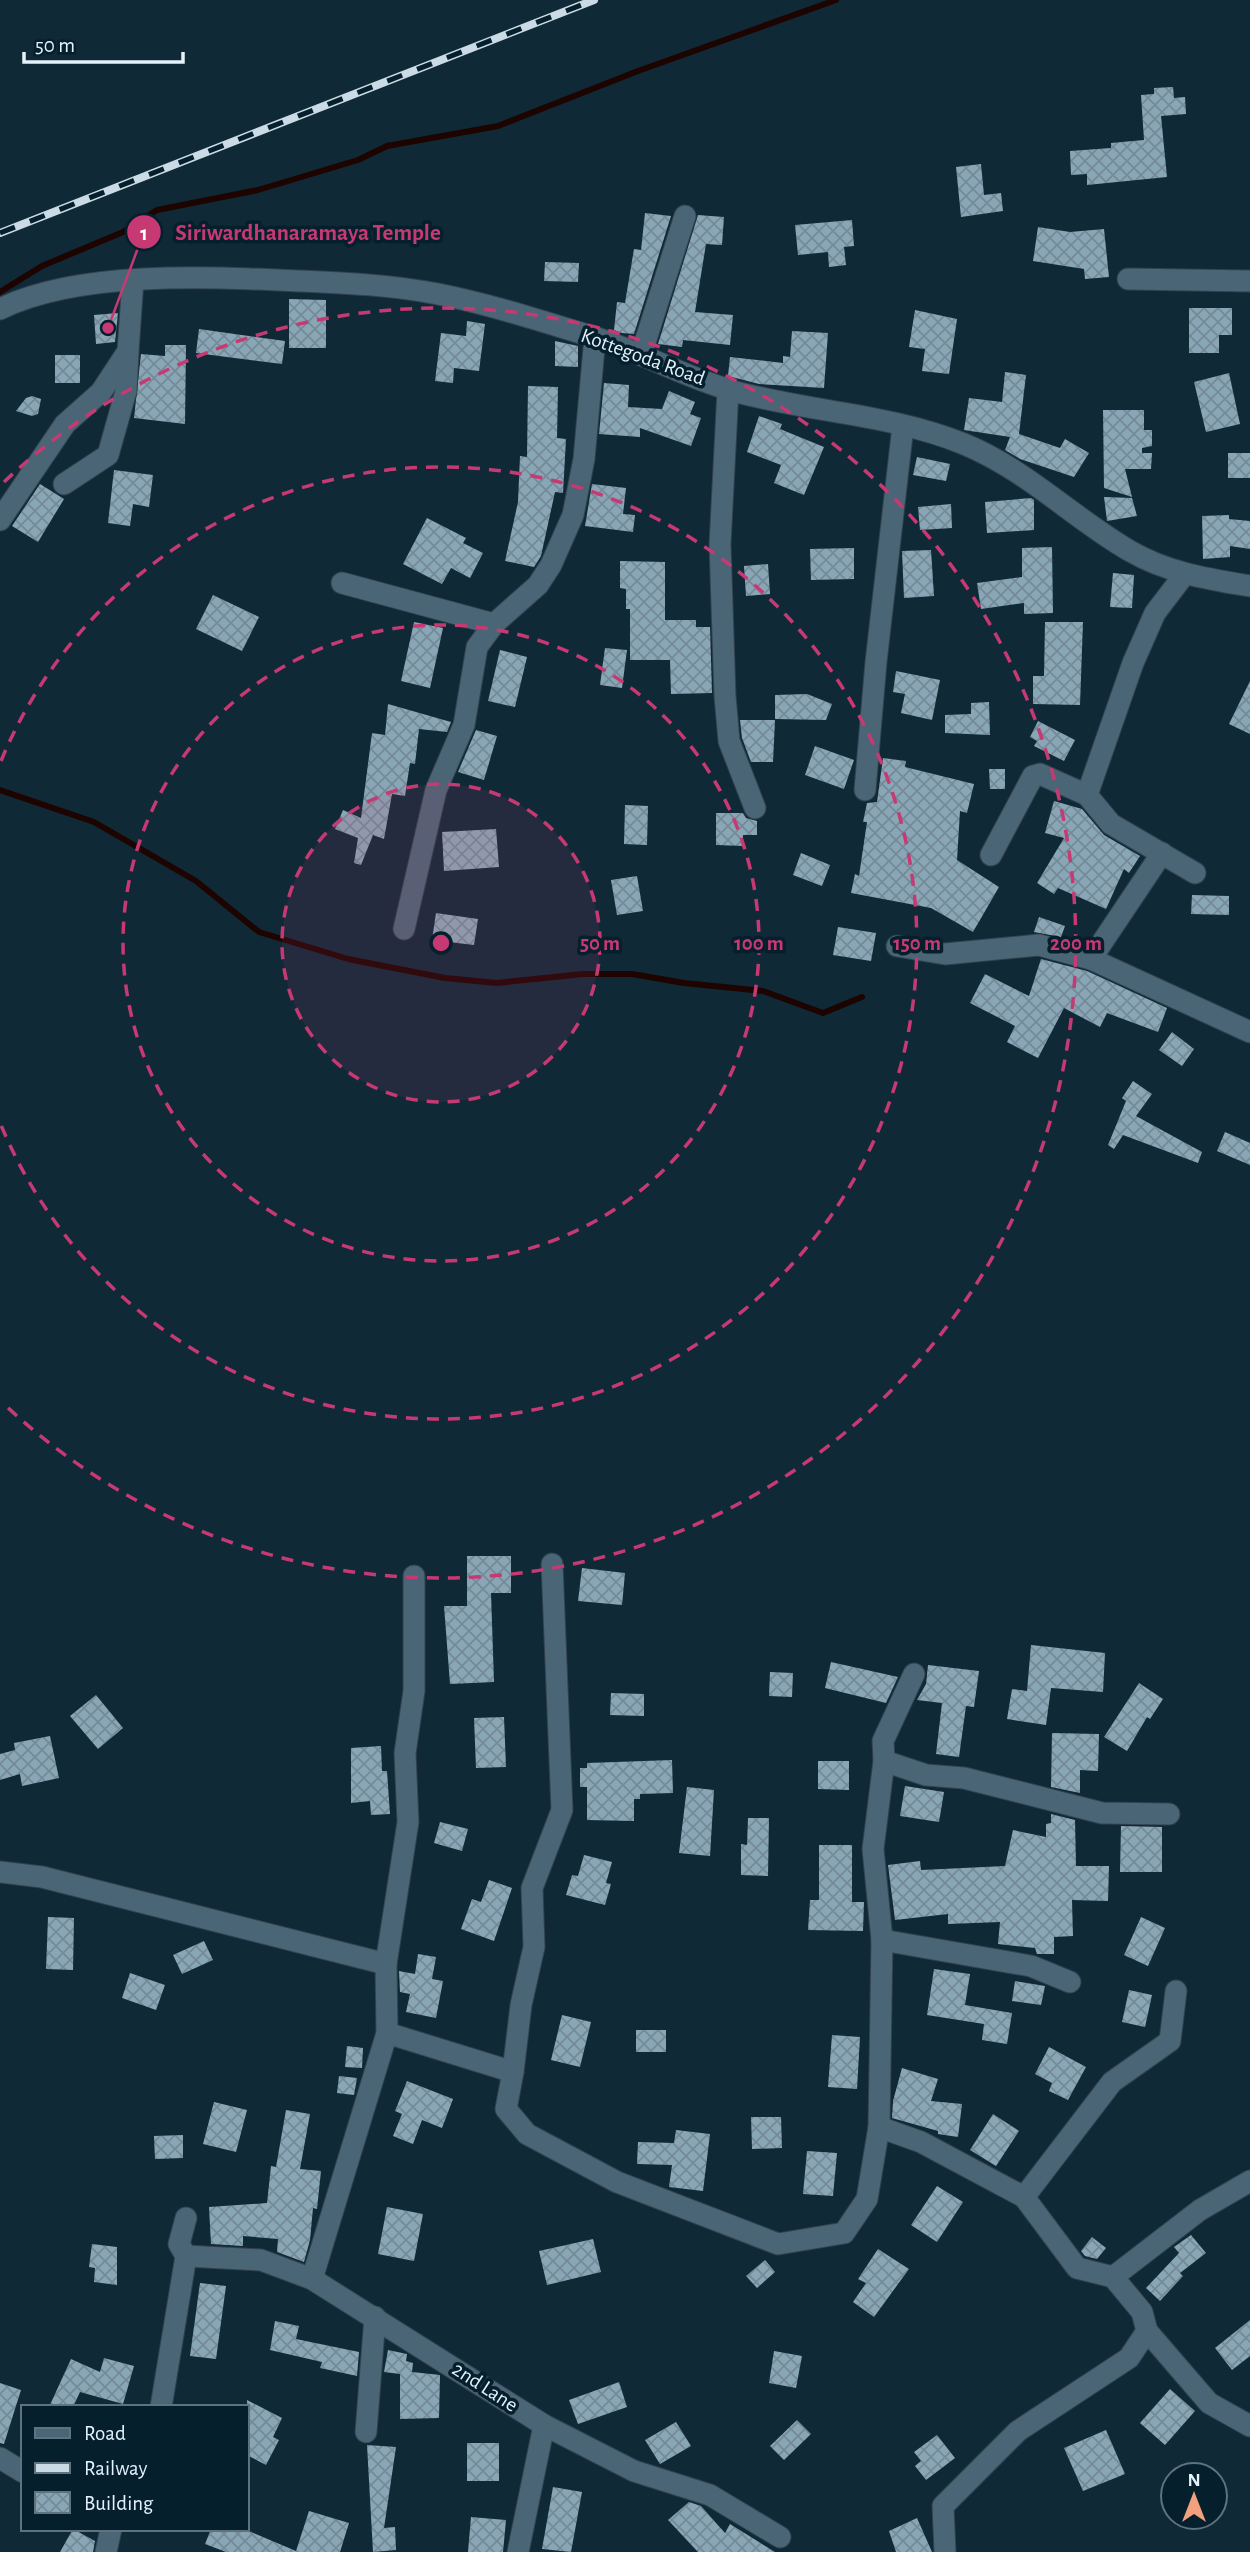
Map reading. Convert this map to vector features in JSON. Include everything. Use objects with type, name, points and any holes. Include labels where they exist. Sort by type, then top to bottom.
[{"type":"street","points":[[641,355],[685,216]]},
{"type":"street","name":"Kottegoda Road","points":[[0,309],[38,294],[132,280],[253,279],[386,285],[441,295],[595,337],[728,390],[792,406],[902,426],[962,443],[1009,466],[1131,551],[1184,575],[1250,586]]},
{"type":"street","points":[[1128,279],[1250,281]]},
{"type":"street","points":[[64,484],[108,455],[126,391],[132,280]]},
{"type":"street","points":[[404,929],[436,790],[464,725],[477,648],[494,624],[538,584],[551,565],[573,515],[583,459],[595,337]]},
{"type":"street","points":[[0,520],[65,424],[101,392],[128,351]]},
{"type":"street","points":[[728,390],[720,544],[725,696],[729,740],[755,808]]},
{"type":"street","points":[[865,790],[902,426]]},
{"type":"street","points":[[1087,795],[1133,663],[1155,613],[1184,575]]},
{"type":"street","points":[[342,583],[494,624]]},
{"type":"street","points":[[991,855],[1033,776],[1040,774],[1087,795],[1111,824],[1195,873]]},
{"type":"street","points":[[1091,959],[1161,853]]},
{"type":"street","points":[[897,946],[945,954],[1039,945],[1091,959],[1250,1032]]},
{"type":"street","points":[[552,1564],[562,1810],[532,1888],[534,1947],[521,2005],[506,2109],[527,2134],[617,2182],[778,2244],[844,2232],[867,2200],[879,2127],[882,1940],[873,1849],[884,1761],[883,1741],[914,1674]]},
{"type":"street","points":[[312,2279],[387,2033],[386,1964],[408,1822],[405,1753],[414,1692],[414,1576]]},
{"type":"street","points":[[884,1761],[926,1775],[964,1778],[1102,1813],[1169,1814]]},
{"type":"street","points":[[0,1872],[42,1877],[386,1964]]},
{"type":"street","points":[[882,1940],[1031,1966],[1070,1982]]},
{"type":"street","points":[[1024,2197],[1112,2082],[1170,2041],[1176,1991]]},
{"type":"street","points":[[387,2033],[513,2072]]},
{"type":"street","points":[[879,2127],[922,2142],[1024,2197],[1077,2268],[1113,2277],[1142,2312],[1147,2330],[1209,2403],[1250,2426]]},
{"type":"street","points":[[1113,2277],[1200,2210],[1250,2181]]},
{"type":"street","points":[[161,2405],[186,2256],[178,2244],[186,2218]]},
{"type":"street","name":"2nd Lane","points":[[186,2256],[261,2260],[312,2279],[544,2425],[634,2471],[710,2495],[780,2538]]},
{"type":"street","points":[[366,2432],[375,2317]]},
{"type":"street","points":[[945,2552],[943,2506],[1018,2431],[1129,2358],[1147,2330]]},
{"type":"street","points":[[518,2552],[544,2425]]},
{"type":"street","points":[[0,2458],[21,2471]]},
{"type":"street","points":[[106,2552],[111,2531]]},
{"type":"building","points":[[1173,87],[1174,98],[1185,97],[1186,114],[1161,116],[1167,177],[1087,185],[1087,174],[1071,175],[1070,151],[1111,148],[1111,143],[1144,140],[1141,95],[1154,94],[1154,88]]},
{"type":"building","points":[[981,164],[984,195],[1001,193],[1003,211],[961,217],[956,167]]},
{"type":"building","points":[[645,213],[671,216],[634,334],[622,333],[614,330],[617,302],[625,303],[634,249],[641,250]]},
{"type":"building","points":[[698,215],[724,217],[722,245],[706,244],[695,312],[733,315],[730,345],[683,340],[682,347],[658,344]]},
{"type":"building","points":[[852,220],[854,246],[844,247],[846,265],[829,267],[828,252],[798,255],[795,225]]},
{"type":"building","points":[[1038,227],[1070,232],[1104,229],[1109,277],[1085,279],[1084,269],[1033,261]]},
{"type":"building","points":[[545,262],[579,263],[578,282],[544,281]]},
{"type":"building","points":[[289,299],[326,300],[326,348],[289,348]]},
{"type":"building","points":[[1189,308],[1232,308],[1232,335],[1219,335],[1219,353],[1189,353]]},
{"type":"building","points":[[915,310],[957,319],[949,374],[922,371],[925,349],[909,347]]},
{"type":"building","points":[[118,313],[115,342],[96,344],[94,315]]},
{"type":"building","points":[[467,321],[485,324],[479,371],[454,368],[453,383],[435,381],[441,333],[466,336]]},
{"type":"building","points":[[199,329],[285,341],[282,364],[196,353]]},
{"type":"building","points":[[792,331],[828,333],[824,388],[759,384],[728,376],[730,357],[783,363],[783,356],[790,357]]},
{"type":"building","points":[[555,341],[578,346],[578,367],[555,366]]},
{"type":"building","points":[[165,345],[186,345],[185,424],[134,418],[141,354],[165,356]]},
{"type":"building","points":[[55,355],[80,355],[80,383],[55,383]]},
{"type":"building","points":[[1005,372],[1026,375],[1019,434],[1060,448],[1065,439],[1089,453],[1074,477],[1020,459],[1005,450],[1010,437],[964,430],[969,398],[1002,402]]},
{"type":"building","points":[[1229,373],[1240,424],[1206,432],[1194,382]]},
{"type":"building","points":[[604,383],[629,385],[628,407],[662,409],[669,391],[695,402],[690,414],[701,418],[691,446],[640,428],[640,437],[599,434]]},
{"type":"building","points":[[528,386],[558,387],[557,438],[566,439],[563,493],[555,492],[541,556],[534,567],[505,561],[518,502],[520,456],[527,457]]},
{"type":"building","points":[[32,396],[41,399],[38,414],[32,416],[16,411],[26,398]]},
{"type":"building","points":[[1103,410],[1144,410],[1144,430],[1152,430],[1152,446],[1142,448],[1142,453],[1152,453],[1151,469],[1125,469],[1132,497],[1104,488]]},
{"type":"building","points":[[759,416],[782,424],[780,429],[824,447],[804,495],[774,483],[781,465],[747,452]]},
{"type":"building","points":[[1228,453],[1250,453],[1250,478],[1228,478]]},
{"type":"building","points":[[917,457],[950,464],[946,481],[913,475]]},
{"type":"building","points":[[114,470],[153,475],[149,507],[133,504],[130,526],[108,523]]},
{"type":"building","points":[[40,484],[64,499],[38,542],[12,526]]},
{"type":"building","points":[[592,484],[626,488],[623,514],[635,515],[633,532],[585,526]]},
{"type":"building","points":[[1104,497],[1132,498],[1137,516],[1107,521]]},
{"type":"building","points":[[1031,498],[1034,500],[1034,530],[987,533],[985,502]]},
{"type":"building","points":[[951,504],[952,528],[920,530],[918,507]]},
{"type":"building","points":[[1229,515],[1229,519],[1250,521],[1250,549],[1230,546],[1230,557],[1203,559],[1202,516]]},
{"type":"building","points":[[427,518],[466,538],[463,543],[483,553],[470,578],[451,568],[442,584],[403,564]]},
{"type":"building","points":[[1052,547],[1053,613],[1024,614],[1024,603],[981,609],[977,583],[1022,577],[1022,548]]},
{"type":"building","points":[[854,548],[854,579],[811,580],[810,549]]},
{"type":"building","points":[[931,550],[934,596],[904,598],[902,551]]},
{"type":"building","points":[[620,561],[665,562],[665,620],[696,620],[696,627],[710,627],[712,693],[671,694],[670,660],[630,660],[630,609],[626,609],[626,589],[620,588]]},
{"type":"building","points":[[768,564],[770,594],[746,596],[744,566]]},
{"type":"building","points":[[1113,573],[1134,575],[1132,608],[1110,607]]},
{"type":"building","points":[[213,595],[259,617],[242,651],[196,629]]},
{"type":"building","points":[[414,622],[443,628],[430,688],[401,681]]},
{"type":"building","points":[[1045,622],[1083,622],[1080,705],[1033,704],[1033,676],[1044,676]]},
{"type":"building","points":[[605,648],[627,650],[622,688],[600,685]]},
{"type":"building","points":[[500,650],[527,657],[515,707],[488,701]]},
{"type":"building","points":[[896,671],[940,680],[932,720],[901,713],[905,694],[893,692]]},
{"type":"building","points":[[1250,681],[1250,734],[1229,724]]},
{"type":"building","points":[[807,694],[832,704],[826,720],[775,719],[775,695]]},
{"type":"building","points":[[989,702],[990,735],[945,733],[945,715],[971,714],[971,703]]},
{"type":"building","points":[[388,704],[451,722],[447,732],[419,729],[415,764],[410,763],[405,796],[392,794],[384,839],[373,835],[361,865],[354,863],[358,838],[335,829],[343,810],[361,818],[372,733],[385,735]]},
{"type":"building","points":[[740,720],[775,720],[773,762],[751,762],[742,738]]},
{"type":"building","points":[[1038,721],[1075,740],[1064,761],[1034,746],[1037,741],[1030,737]]},
{"type":"building","points":[[476,730],[497,736],[484,780],[458,772]]},
{"type":"building","points":[[815,746],[854,760],[844,789],[805,775]]},
{"type":"building","points":[[883,758],[906,761],[905,767],[974,784],[967,813],[960,811],[957,860],[999,887],[973,932],[931,908],[851,893],[855,874],[859,876],[867,803],[877,802]]},
{"type":"building","points":[[989,769],[1005,769],[1005,789],[990,789]]},
{"type":"building","points":[[1054,801],[1082,809],[1104,835],[1140,856],[1129,873],[1124,869],[1106,909],[1058,888],[1054,894],[1037,883],[1064,838],[1045,833]]},
{"type":"building","points":[[625,805],[648,806],[647,845],[624,844]]},
{"type":"building","points":[[716,813],[743,813],[746,818],[757,821],[757,835],[743,835],[743,846],[716,845]]},
{"type":"building","points":[[496,829],[499,867],[444,871],[442,832]]},
{"type":"building","points":[[801,853],[830,865],[822,886],[793,875]]},
{"type":"building","points":[[637,876],[643,911],[617,915],[611,880]]},
{"type":"building","points":[[1192,895],[1229,896],[1229,915],[1191,914]]},
{"type":"building","points":[[436,913],[478,919],[474,945],[432,940]]},
{"type":"building","points":[[1039,917],[1065,926],[1061,937],[1034,932]]},
{"type":"building","points":[[838,927],[876,933],[871,961],[833,955]]},
{"type":"building","points":[[1041,959],[1087,971],[1167,1008],[1158,1032],[1107,1013],[1100,1027],[1064,1008],[1038,1058],[1007,1042],[1015,1026],[970,1003],[985,974],[1029,996]]},
{"type":"building","points":[[1172,1032],[1194,1049],[1182,1066],[1159,1050]]},
{"type":"building","points":[[1133,1081],[1152,1094],[1136,1116],[1202,1152],[1198,1163],[1123,1135],[1114,1149],[1108,1145],[1126,1101],[1122,1098]]},
{"type":"building","points":[[1225,1132],[1250,1143],[1250,1165],[1217,1151]]},
{"type":"building","points":[[467,1556],[511,1556],[511,1593],[491,1593],[494,1682],[450,1684],[444,1606],[467,1606]]},
{"type":"building","points":[[582,1568],[625,1573],[622,1605],[578,1601]]},
{"type":"building","points":[[1031,1645],[1105,1653],[1103,1692],[1051,1688],[1046,1725],[1007,1719],[1012,1689],[1027,1691]]},
{"type":"building","points":[[831,1662],[898,1677],[886,1703],[825,1688]]},
{"type":"building","points":[[928,1665],[979,1671],[974,1707],[966,1706],[959,1757],[936,1754],[942,1703],[917,1700],[926,1684]]},
{"type":"building","points":[[770,1672],[793,1673],[792,1697],[769,1696]]},
{"type":"building","points":[[1139,1683],[1163,1699],[1150,1719],[1147,1717],[1127,1751],[1104,1737]]},
{"type":"building","points":[[611,1693],[644,1694],[644,1716],[610,1715]]},
{"type":"building","points":[[96,1695],[123,1728],[98,1749],[70,1716]]},
{"type":"building","points":[[504,1717],[506,1767],[476,1768],[474,1718]]},
{"type":"building","points":[[1052,1733],[1099,1734],[1098,1771],[1080,1770],[1080,1793],[1051,1787]]},
{"type":"building","points":[[50,1736],[59,1778],[22,1786],[20,1774],[0,1780],[0,1754],[15,1750],[14,1743]]},
{"type":"building","points":[[381,1746],[382,1771],[387,1771],[390,1814],[371,1815],[370,1801],[351,1803],[351,1748]]},
{"type":"building","points":[[672,1760],[673,1793],[640,1794],[640,1799],[634,1799],[634,1821],[587,1820],[587,1787],[580,1787],[580,1768],[587,1768],[587,1763]]},
{"type":"building","points":[[818,1761],[849,1761],[849,1790],[818,1789]]},
{"type":"building","points":[[905,1786],[944,1792],[939,1822],[900,1816]]},
{"type":"building","points":[[687,1787],[714,1790],[710,1856],[679,1853]]},
{"type":"building","points":[[1051,1814],[1075,1820],[1076,1866],[1109,1866],[1108,1901],[1072,1900],[1073,1936],[1054,1937],[1054,1954],[1037,1954],[1035,1948],[998,1944],[1000,1922],[948,1924],[948,1914],[895,1920],[888,1865],[920,1861],[921,1870],[1005,1866],[1013,1830],[1046,1837],[1046,1824],[1051,1823]]},
{"type":"building","points":[[748,1818],[769,1818],[768,1876],[741,1875],[741,1844],[747,1845]]},
{"type":"building","points":[[440,1822],[468,1829],[462,1851],[434,1843]]},
{"type":"building","points":[[1121,1826],[1162,1827],[1162,1872],[1120,1872]]},
{"type":"building","points":[[819,1845],[852,1845],[852,1902],[864,1902],[863,1931],[808,1930],[810,1900],[819,1900]]},
{"type":"building","points":[[584,1855],[612,1862],[606,1883],[611,1884],[605,1905],[566,1895],[572,1875],[578,1876]]},
{"type":"building","points":[[489,1880],[512,1888],[494,1941],[461,1929],[472,1899],[481,1902]]},
{"type":"building","points":[[48,1917],[74,1918],[73,1970],[46,1969]]},
{"type":"building","points":[[1141,1917],[1165,1928],[1148,1966],[1124,1955]]},
{"type":"building","points":[[204,1941],[213,1960],[182,1974],[173,1955]]},
{"type":"building","points":[[418,1954],[436,1957],[432,1979],[443,1981],[436,2018],[406,2012],[410,1994],[400,1992],[399,1971],[415,1974]]},
{"type":"building","points":[[934,1969],[970,1974],[965,2005],[1012,2013],[1007,2044],[982,2040],[984,2024],[927,2015]]},
{"type":"building","points":[[130,1973],[165,1985],[156,2010],[122,1998]]},
{"type":"building","points":[[1015,1981],[1045,1986],[1041,2005],[1012,2001]]},
{"type":"building","points":[[1129,1990],[1152,1995],[1145,2027],[1122,2022]]},
{"type":"building","points":[[562,2015],[591,2022],[580,2067],[551,2060]]},
{"type":"building","points":[[636,2030],[666,2030],[666,2052],[636,2052]]},
{"type":"building","points":[[832,2035],[860,2037],[857,2089],[828,2087]]},
{"type":"building","points":[[347,2046],[363,2048],[362,2068],[345,2067]]},
{"type":"building","points":[[1049,2047],[1086,2067],[1068,2100],[1049,2091],[1052,2083],[1035,2074]]},
{"type":"building","points":[[902,2068],[938,2079],[931,2101],[962,2104],[958,2137],[938,2134],[938,2131],[892,2118],[893,2101]]},
{"type":"building","points":[[339,2076],[357,2078],[354,2095],[337,2093]]},
{"type":"building","points":[[407,2081],[453,2099],[442,2128],[422,2120],[413,2144],[393,2136],[402,2114],[395,2111]]},
{"type":"building","points":[[214,2102],[247,2110],[236,2152],[203,2144]]},
{"type":"building","points":[[286,2110],[310,2114],[300,2169],[321,2171],[317,2209],[313,2208],[310,2240],[304,2262],[277,2252],[278,2239],[243,2236],[243,2246],[211,2244],[209,2207],[267,2203],[271,2166],[276,2167]]},
{"type":"building","points":[[993,2114],[1019,2131],[996,2166],[970,2150]]},
{"type":"building","points":[[751,2117],[781,2117],[782,2148],[752,2149]]},
{"type":"building","points":[[676,2130],[710,2134],[703,2191],[669,2187],[672,2165],[637,2164],[638,2142],[674,2143]]},
{"type":"building","points":[[183,2135],[183,2158],[155,2159],[154,2136]]},
{"type":"building","points":[[807,2151],[837,2153],[833,2196],[803,2194]]},
{"type":"building","points":[[937,2186],[963,2202],[937,2242],[911,2225]]},
{"type":"building","points":[[387,2207],[423,2214],[414,2261],[378,2254]]},
{"type":"building","points":[[1191,2235],[1206,2253],[1180,2273],[1183,2276],[1160,2301],[1146,2288],[1179,2253],[1174,2247]]},
{"type":"building","points":[[1092,2237],[1106,2248],[1097,2259],[1085,2256],[1081,2251]]},
{"type":"building","points":[[593,2239],[601,2272],[547,2285],[539,2251]]},
{"type":"building","points":[[92,2244],[117,2247],[117,2285],[94,2282],[95,2268],[89,2267]]},
{"type":"building","points":[[878,2249],[909,2269],[874,2317],[853,2302],[866,2283],[858,2279]]},
{"type":"building","points":[[765,2260],[775,2272],[757,2288],[746,2276]]},
{"type":"building","points":[[200,2283],[226,2286],[216,2359],[190,2356]]},
{"type":"building","points":[[1250,2320],[1250,2356],[1232,2370],[1215,2348]]},
{"type":"building","points":[[275,2321],[299,2326],[296,2339],[359,2352],[357,2376],[320,2368],[322,2362],[270,2350]]},
{"type":"building","points":[[388,2350],[407,2354],[406,2361],[413,2363],[412,2372],[440,2375],[439,2418],[400,2419],[400,2374],[384,2372]]},
{"type":"building","points":[[774,2351],[802,2356],[796,2388],[769,2383]]},
{"type":"building","points":[[104,2358],[134,2366],[123,2404],[80,2392],[74,2405],[50,2405],[71,2359],[100,2372]]},
{"type":"building","points":[[619,2382],[627,2407],[578,2424],[569,2400]]},
{"type":"building","points":[[0,2383],[21,2390],[4,2444],[0,2443]]},
{"type":"building","points":[[1170,2389],[1195,2411],[1165,2445],[1140,2423]]},
{"type":"building","points":[[247,2400],[282,2418],[273,2437],[279,2440],[266,2465],[248,2456]]},
{"type":"building","points":[[797,2420],[811,2434],[784,2460],[770,2446]]},
{"type":"building","points":[[676,2422],[691,2446],[660,2464],[645,2440]]},
{"type":"building","points":[[1106,2430],[1125,2474],[1083,2491],[1064,2448]]},
{"type":"building","points":[[937,2435],[955,2458],[926,2480],[915,2466],[921,2461],[914,2452]]},
{"type":"building","points":[[467,2443],[499,2443],[499,2481],[467,2481]]},
{"type":"building","points":[[367,2445],[396,2447],[384,2528],[395,2527],[396,2550],[373,2552]]},
{"type":"building","points":[[553,2487],[582,2492],[571,2552],[542,2549]]},
{"type":"building","points":[[689,2502],[701,2506],[725,2533],[730,2524],[775,2552],[698,2552],[668,2520]]},
{"type":"building","points":[[309,2511],[349,2523],[340,2552],[226,2552],[205,2544],[210,2531],[248,2531],[296,2551]]},
{"type":"building","points":[[471,2517],[506,2520],[503,2552],[468,2552]]},
{"type":"building","points":[[917,2518],[932,2552],[896,2552],[889,2531]]},
{"type":"building","points":[[72,2531],[95,2541],[93,2552],[60,2552]]},
{"type":"waterway","points":[[0,292],[42,266],[123,232],[157,210],[258,190],[358,160],[387,146],[498,126],[638,71],[836,0]]},
{"type":"waterway","points":[[0,790],[94,822],[196,881],[259,932],[348,959],[445,978],[497,983],[583,974],[632,974],[684,983],[763,991],[823,1013],[862,997]]},
{"type":"railway","points":[[0,233],[594,0]]},
{"type":"place","name":"Siriwardhanaramaya Temple","points":[[108,328]]}]
